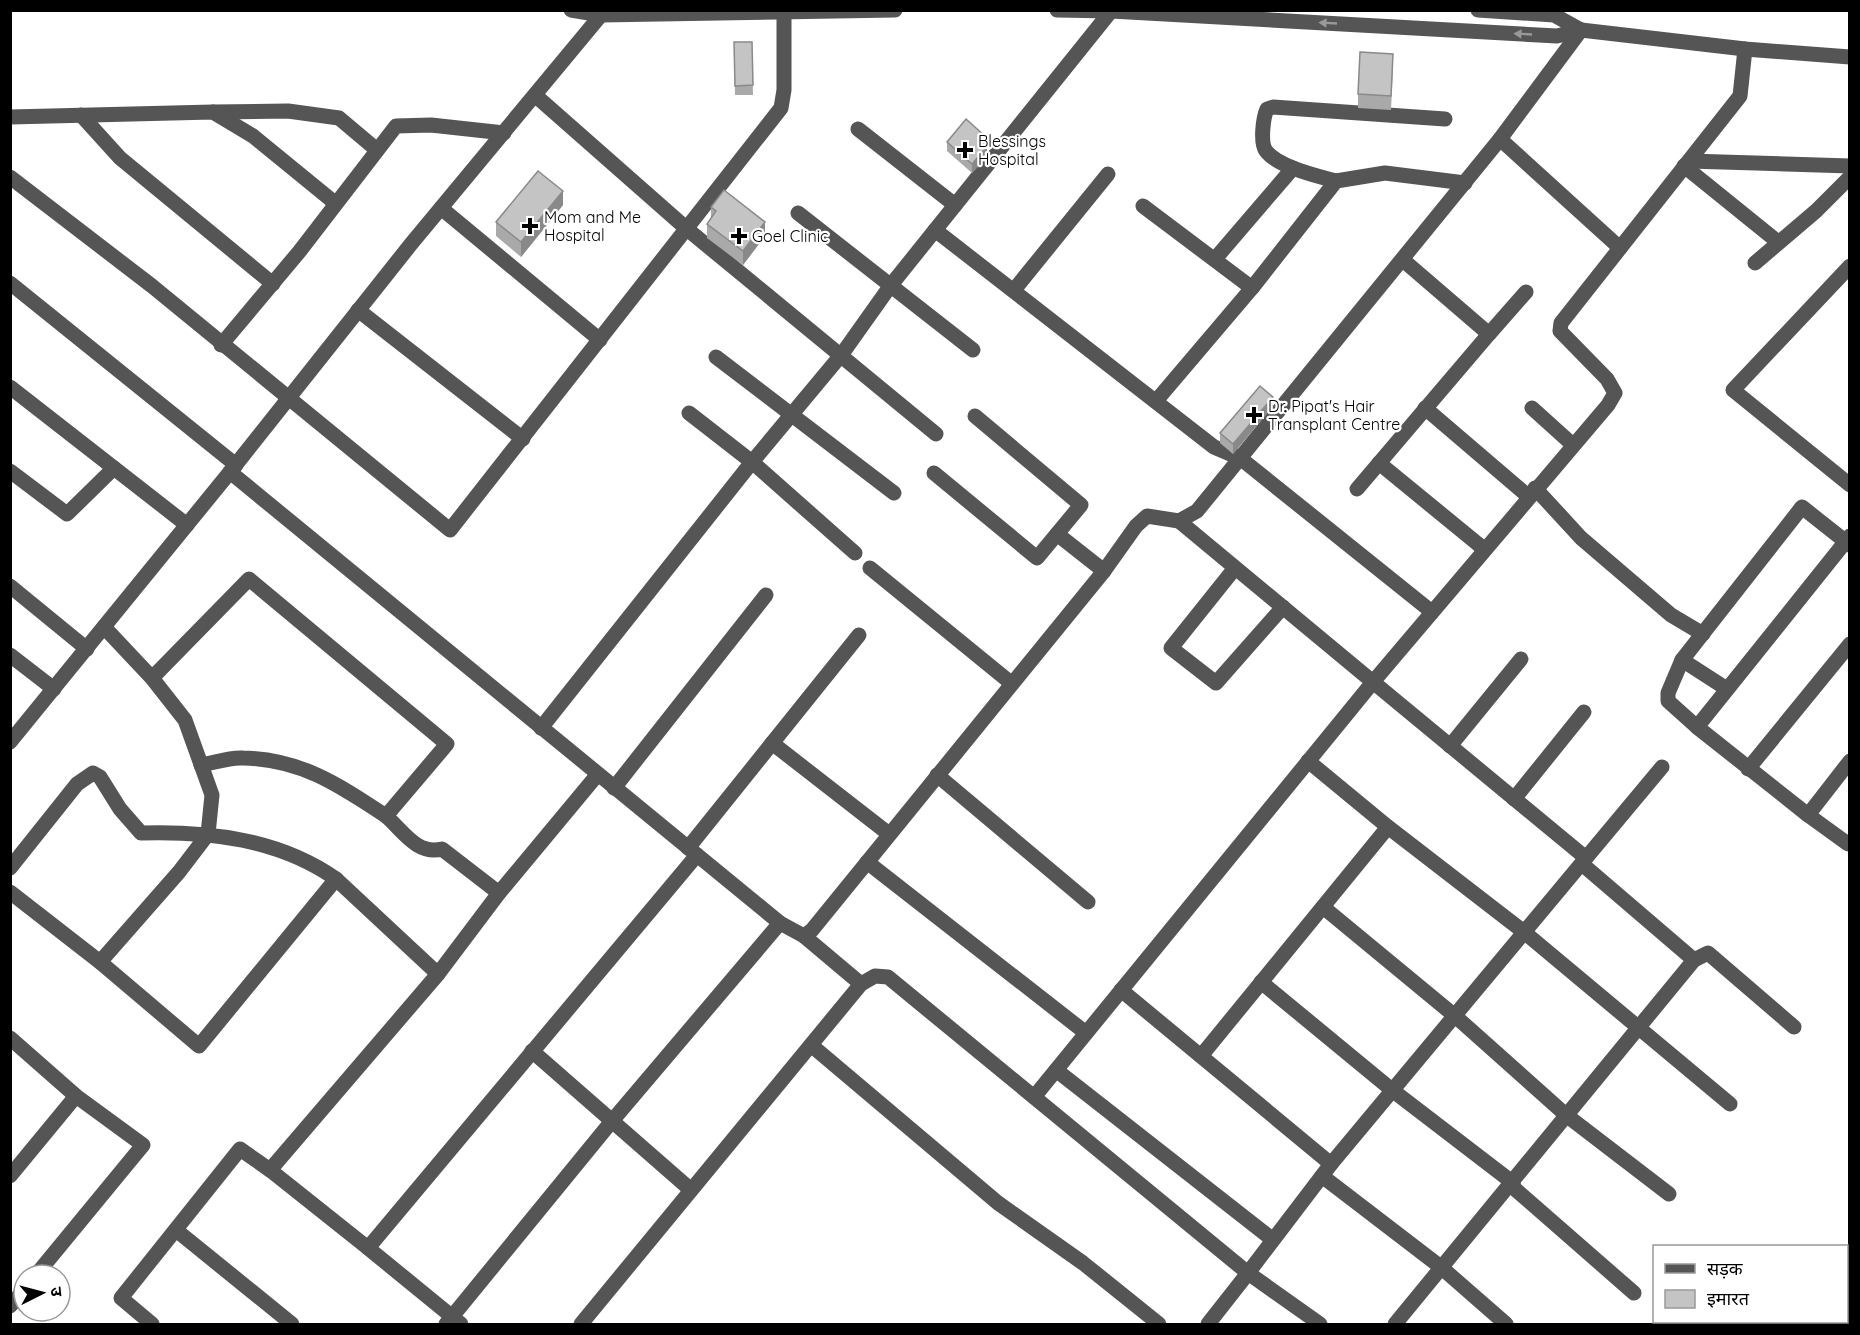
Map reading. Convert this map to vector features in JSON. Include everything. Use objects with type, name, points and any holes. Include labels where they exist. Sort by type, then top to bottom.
[{"type":"street","points":[[572,10],[601,15],[896,10]]},
{"type":"street","points":[[1057,10],[1111,11],[1557,36],[1581,30],[1745,50],[1850,57]]},
{"type":"street","points":[[1478,10],[1554,15],[1581,30]]},
{"type":"street","points":[[541,728],[752,462],[842,354],[891,285],[1111,11]]},
{"type":"street","points":[[10,177],[152,286],[221,345],[450,530],[781,108],[784,90],[784,13]]},
{"type":"street","points":[[10,742],[358,310],[601,15]]},
{"type":"street","points":[[1179,521],[1197,511],[1465,183],[1581,30]]},
{"type":"street","points":[[1034,1097],[1373,682],[1608,405],[1615,393],[1606,379],[1560,331],[1561,323],[1740,96],[1745,50]]},
{"type":"street","points":[[536,96],[687,229],[842,354],[936,434]]},
{"type":"street","points":[[1445,119],[1273,107],[1267,109],[1264,145],[1266,151],[1293,168],[1336,180],[1385,173],[1465,183]]},
{"type":"street","points":[[10,117],[288,111],[339,118],[377,150]]},
{"type":"street","points":[[213,112],[253,136],[334,203]]},
{"type":"street","points":[[81,115],[120,158],[273,284]]},
{"type":"street","points":[[221,345],[273,284],[396,126],[431,125],[504,133]]},
{"type":"street","points":[[858,129],[955,205]]},
{"type":"street","points":[[1500,139],[1620,248]]},
{"type":"street","points":[[1687,164],[1850,166]]},
{"type":"street","points":[[1687,164],[1778,242]]},
{"type":"street","points":[[1215,260],[1293,168]]},
{"type":"street","points":[[1014,291],[1108,174]]},
{"type":"street","points":[[1755,263],[1816,211],[1850,177]]},
{"type":"street","points":[[1156,401],[1252,288],[1336,180]]},
{"type":"street","points":[[1143,206],[1252,288]]},
{"type":"street","points":[[441,208],[600,340]]},
{"type":"street","points":[[798,213],[973,350]]},
{"type":"street","points":[[935,230],[1214,447],[1240,458],[1432,612]]},
{"type":"street","points":[[1402,260],[1489,334]]},
{"type":"street","points":[[1850,266],[1733,390],[1850,485]]},
{"type":"street","points":[[10,283],[541,728],[780,923],[804,936],[861,984]]},
{"type":"street","points":[[1357,489],[1526,292]]},
{"type":"street","points":[[358,310],[523,439]]},
{"type":"street","points":[[716,357],[894,493]]},
{"type":"street","points":[[10,387],[187,525]]},
{"type":"street","points":[[1425,408],[1532,492],[1581,538],[1671,615],[1702,633]]},
{"type":"street","points":[[1532,408],[1573,445]]},
{"type":"street","points":[[689,413],[752,462],[855,553]]},
{"type":"street","points":[[934,473],[1037,558],[1081,505],[975,416]]},
{"type":"street","points":[[1379,463],[1484,549]]},
{"type":"street","points":[[10,471],[67,514],[114,468]]},
{"type":"street","points":[[1697,727],[1848,541],[1802,507],[1682,660],[1668,693],[1668,701],[1697,727],[1748,769],[1848,844],[1850,842]]},
{"type":"street","points":[[804,936],[812,930],[1011,682],[1104,571],[1136,526],[1147,516],[1179,521],[1514,799],[1694,960]]},
{"type":"street","points":[[1057,534],[1104,571]]},
{"type":"street","points":[[870,568],[1011,682]]},
{"type":"street","points":[[1235,568],[1172,648],[1216,683],[1283,607]]},
{"type":"street","points":[[152,678],[249,579],[447,744],[387,816]]},
{"type":"street","points":[[10,586],[87,649]]},
{"type":"street","points":[[614,788],[766,595]]},
{"type":"street","points":[[100,962],[179,872],[208,834],[212,795],[185,720],[152,678],[104,627]]},
{"type":"street","points":[[368,1248],[532,1052],[692,852],[772,743],[859,636]]},
{"type":"street","points":[[1748,769],[1850,644]]},
{"type":"street","points":[[10,655],[54,689]]},
{"type":"street","points":[[1450,746],[1521,659]]},
{"type":"street","points":[[1682,660],[1727,689]]},
{"type":"street","points":[[1514,799],[1584,712]]},
{"type":"street","points":[[772,743],[890,834]]},
{"type":"street","points":[[201,765],[241,757],[298,765],[342,787],[387,816],[419,849],[431,852],[442,849],[499,893]]},
{"type":"street","points":[[1308,761],[1388,827],[1524,932],[1730,1104]]},
{"type":"street","points":[[1808,814],[1850,761]]},
{"type":"street","points":[[1208,1324],[1272,1239],[1392,1090],[1662,767]]},
{"type":"street","points":[[10,868],[77,784],[93,772],[100,777],[120,809],[141,832],[208,834],[283,850],[315,864],[336,879],[438,974]]},
{"type":"street","points":[[270,1170],[438,974],[499,893],[598,774]]},
{"type":"street","points":[[937,775],[1088,902]]},
{"type":"street","points":[[1201,1056],[1388,827]]},
{"type":"street","points":[[867,862],[1086,1033]]},
{"type":"street","points":[[10,892],[100,962],[199,1046],[336,879]]},
{"type":"street","points":[[1323,907],[1455,1016],[1566,1115],[1669,1194]]},
{"type":"street","points":[[152,1324],[121,1298],[240,1149],[368,1248],[453,1322],[612,1120],[780,923]]},
{"type":"street","points":[[1395,1324],[1694,960],[1708,953],[1794,1027]]},
{"type":"street","points":[[581,1324],[861,984],[875,976],[888,977],[1248,1273],[1320,1324]]},
{"type":"street","points":[[1261,982],[1392,1090],[1512,1182],[1515,1189],[1634,1293]]},
{"type":"street","points":[[1121,990],[1201,1056],[1327,1170],[1506,1324]]},
{"type":"street","points":[[11,1038],[76,1096],[143,1145],[46,1263]]},
{"type":"street","points":[[811,1045],[998,1203],[1083,1263],[1159,1324]]},
{"type":"street","points":[[532,1052],[692,1190]]},
{"type":"street","points":[[1056,1070],[1272,1239]]},
{"type":"street","points":[[10,1176],[76,1096]]},
{"type":"street","points":[[176,1230],[292,1324]]},
{"type":"building","points":[[734,42],[752,42],[753,85],[735,86]]},
{"type":"building","points":[[1360,52],[1393,54],[1391,96],[1358,94]]},
{"type":"building","points":[[966,119],[986,137],[981,142],[987,147],[972,164],[947,142]]},
{"type":"building","points":[[538,171],[563,191],[521,242],[496,222]]},
{"type":"building","points":[[724,190],[765,222],[743,251],[707,224],[716,211],[711,207]]},
{"type":"building","points":[[1260,386],[1273,397],[1233,444],[1220,433]]},
{"type":"place","name":"Blessings Hospital","points":[[965,150]]},
{"type":"place","name":"Mom and Me Hospital","points":[[530,226]]},
{"type":"place","name":"Goel Clinic","points":[[739,236]]},
{"type":"place","name":"Dr. Pipat's Hair Transplant Centre","points":[[1254,415]]}]
